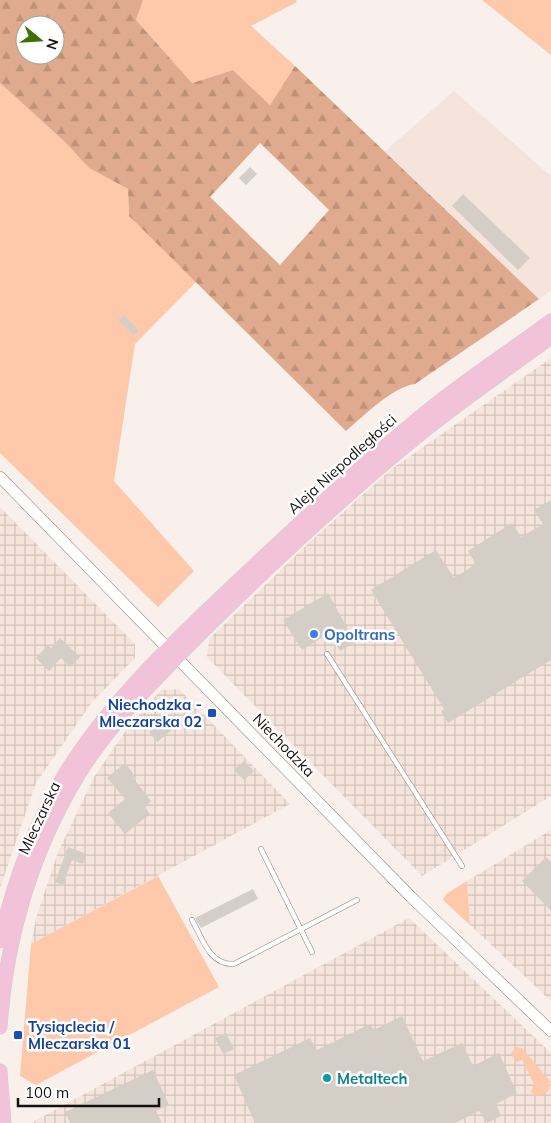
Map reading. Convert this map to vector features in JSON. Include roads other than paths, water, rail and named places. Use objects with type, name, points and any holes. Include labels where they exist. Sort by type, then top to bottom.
[{"type":"main road","name":"Aleja Niepodległości","points":[[173,652],[354,472],[426,412],[551,321]]},
{"type":"main road","name":"Aleja Niepodległości","points":[[173,652],[426,429],[551,337]]},
{"type":"main road","name":"Mleczarska","points":[[0,941],[6,913],[30,842],[67,770],[116,705],[173,652]]},
{"type":"main road","name":"Mleczarska","points":[[0,1027],[4,983],[15,926],[27,884],[43,844],[78,776],[97,746],[173,652]]},
{"type":"main road","points":[[0,1071],[4,1123]]},
{"type":"street","name":"Niechodzka","points":[[0,477],[411,897],[551,1031]]},
{"type":"lane","points":[[327,654],[462,866]]},
{"type":"lane","points":[[261,848],[312,952]]},
{"type":"lane","points":[[192,920],[215,961],[224,964],[234,964],[357,900]]},
{"type":"place","name":"Opoltrans","points":[[314,634]]},
{"type":"place","name":"Niechodzka - Mleczarska 02","points":[[212,713]]},
{"type":"place","name":"Tysiąclecia / Mleczarska 01","points":[[18,1035]]},
{"type":"place","name":"Metaltech","points":[[327,1078]]}]
